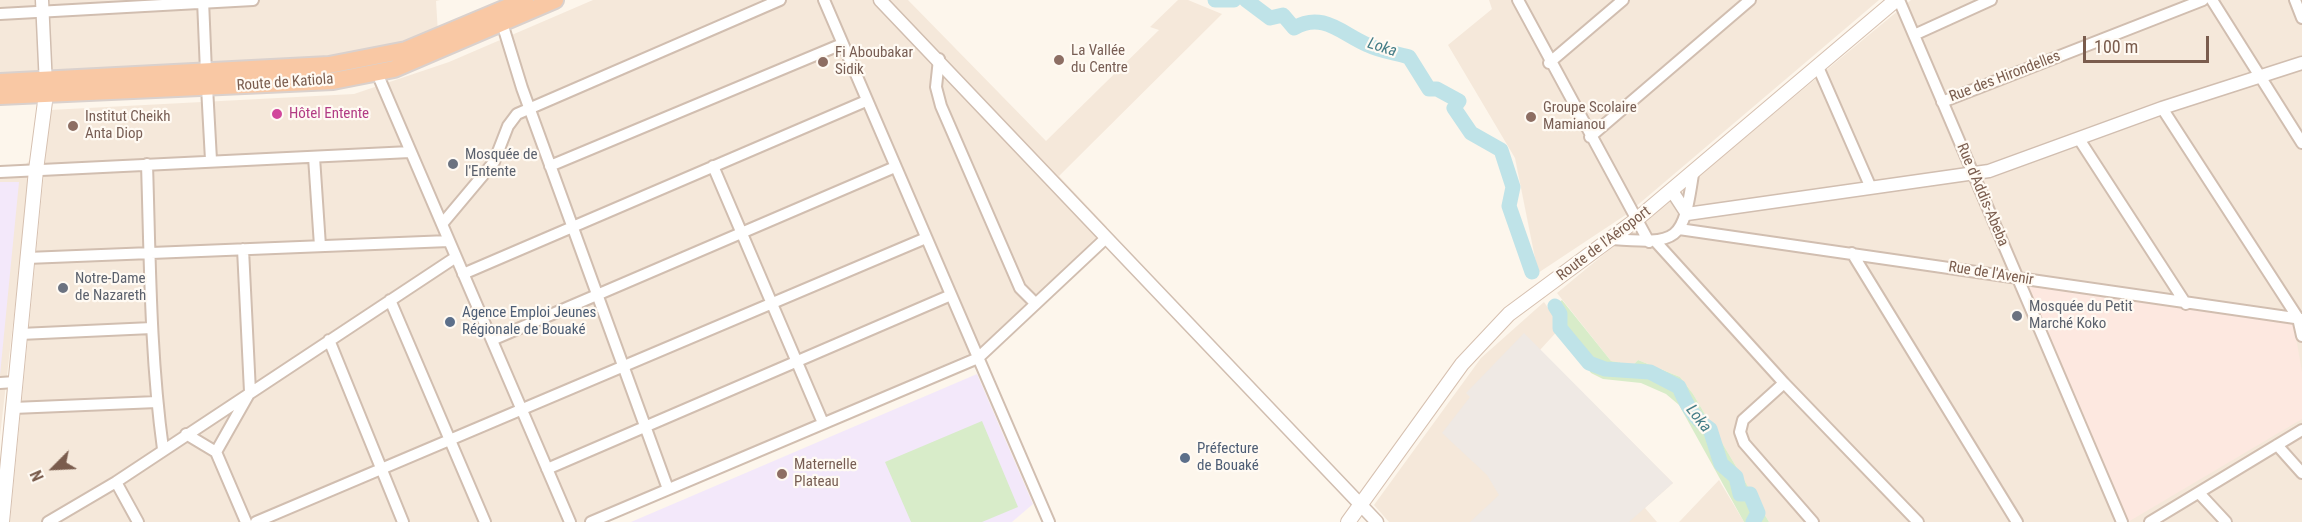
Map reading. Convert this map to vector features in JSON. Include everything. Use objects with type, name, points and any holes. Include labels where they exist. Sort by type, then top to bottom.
[{"type":"highway","name":"Route de Katiola","points":[[206,80],[388,55],[426,42],[525,0]]},
{"type":"highway","name":"Route de Katiola","points":[[0,96],[46,87],[206,80],[333,81],[377,73],[423,58],[501,11],[555,0]]},
{"type":"highway","name":"Route de Katiola","points":[[0,82],[46,87]]},
{"type":"main road","name":"Route de l'Aéroport","points":[[1348,522],[1462,364],[1509,314],[1672,192],[1898,0]]},
{"type":"main road","points":[[2,522],[4,449],[13,408],[46,87]]},
{"type":"street","points":[[0,14],[43,6],[253,0]]},
{"type":"street","points":[[442,224],[494,162],[511,119],[529,107],[780,0]]},
{"type":"street","points":[[824,0],[1049,522]]},
{"type":"street","points":[[880,0],[939,59],[1377,522]]},
{"type":"street","points":[[1518,0],[1549,63],[1590,138],[1609,166],[1636,220],[1653,242],[1784,383],[1918,522]]},
{"type":"street","points":[[1549,63],[1623,0]]},
{"type":"street","points":[[1590,138],[1750,0]]},
{"type":"street","name":"Rue d'Addis-Abeba","points":[[1898,0],[2121,522]]},
{"type":"street","points":[[1914,35],[1991,0]]},
{"type":"street","name":"Rue des Hirondelles","points":[[1942,102],[2203,0]]},
{"type":"street","points":[[2211,0],[2302,143]]},
{"type":"street","points":[[2295,0],[2302,18]]},
{"type":"street","points":[[203,1],[211,160]]},
{"type":"street","points":[[43,6],[46,87]]},
{"type":"street","points":[[501,11],[529,107],[668,489]]},
{"type":"street","points":[[550,166],[842,44]]},
{"type":"street","points":[[939,59],[936,87],[947,123],[1020,288],[1035,303]]},
{"type":"street","points":[[1687,214],[1972,175],[2079,140],[2162,108],[2302,63]]},
{"type":"street","points":[[1818,68],[1871,188]]},
{"type":"street","points":[[377,73],[570,522]]},
{"type":"street","points":[[463,274],[866,101]]},
{"type":"street","points":[[2162,108],[2300,318],[2302,336]]},
{"type":"street","points":[[2079,140],[2186,304]]},
{"type":"street","points":[[0,172],[410,152]]},
{"type":"street","points":[[314,156],[320,246]]},
{"type":"street","points":[[147,164],[152,328],[163,449]]},
{"type":"street","points":[[713,166],[824,423]]},
{"type":"street","points":[[492,340],[895,168]]},
{"type":"street","points":[[1612,239],[1653,242],[1667,240],[1679,229],[1687,214],[1693,174]]},
{"type":"street","points":[[1672,192],[1687,214]]},
{"type":"street","name":"Rue de l'Avenir","points":[[1679,229],[2186,304],[2300,318]]},
{"type":"street","points":[[256,522],[926,238]]},
{"type":"street","points":[[591,522],[978,358],[1106,238]]},
{"type":"street","points":[[27,258],[449,241]]},
{"type":"street","points":[[216,452],[250,392],[243,249]]},
{"type":"street","points":[[1852,253],[2017,522]]},
{"type":"street","points":[[48,522],[116,482],[456,257]]},
{"type":"street","points":[[547,469],[951,295]]},
{"type":"street","points":[[390,300],[485,522]]},
{"type":"street","points":[[20,334],[152,328]]},
{"type":"street","points":[[329,340],[403,522]]},
{"type":"street","points":[[0,383],[15,382]]},
{"type":"street","points":[[1784,383],[1743,420],[1740,432],[1744,443],[1813,522]]},
{"type":"street","points":[[13,408],[157,402]]},
{"type":"street","points":[[2150,522],[2302,430]]},
{"type":"street","points":[[186,434],[216,452],[246,522]]},
{"type":"street","points":[[2277,445],[2302,473]]},
{"type":"street","points":[[116,482],[138,522]]},
{"type":"street","points":[[2199,493],[2226,522]]},
{"type":"shaded area","points":[[0,0],[440,0],[436,1],[438,33],[411,42],[332,59],[0,76]]},
{"type":"shaded area","points":[[593,0],[908,0],[1046,141],[1159,30],[1150,27],[1178,0],[1188,0],[1222,14],[1059,176],[1107,227],[980,349],[588,522],[10,522],[50,110],[354,94],[449,62]]},
{"type":"shaded area","points":[[1489,0],[1879,0],[1627,214],[1538,273],[1515,158],[1448,45],[1492,9]]},
{"type":"shaded area","points":[[1911,0],[2302,0],[2302,522],[1769,522],[1693,394],[1680,377],[1638,360],[1633,365],[1611,361],[1557,293]]},
{"type":"shaded area","points":[[32,158],[0,436],[0,167],[16,167],[26,164]]},
{"type":"shaded area","points":[[0,182],[19,182],[0,375]]},
{"type":"shaded area","points":[[2025,281],[2292,314],[2302,372],[2302,419],[2128,522]]},
{"type":"shaded area","points":[[1544,302],[1561,327],[1540,350],[1673,483],[1645,508],[1657,522],[1389,522],[1374,505],[1481,358]]},
{"type":"shaded area","points":[[1524,333],[1673,483],[1629,522],[1470,522],[1499,495],[1487,475],[1442,433],[1470,397],[1466,393]]},
{"type":"shaded area","points":[[977,374],[1033,504],[1012,522],[631,522]]},
{"type":"shaded area","points":[[1719,480],[1744,522],[1679,522],[1681,520]]},
{"type":"green space","points":[[1562,300],[1611,361],[1633,365],[1638,360],[1680,377],[1693,394],[1769,522],[1744,522],[1679,405],[1666,394],[1641,383],[1603,379],[1591,373],[1549,310]]},
{"type":"green space","points":[[982,421],[1018,507],[982,522],[911,522],[885,462]]},
{"type":"waterway","name":"Loka","points":[[1215,0],[1234,0]]},
{"type":"waterway","name":"Loka","points":[[1246,0],[1270,18],[1283,15],[1294,28],[1304,23],[1323,23],[1373,47],[1409,57],[1429,89],[1437,89],[1459,101],[1454,108],[1471,133],[1501,150],[1513,187],[1509,206],[1532,272]]},
{"type":"waterway","name":"Loka","points":[[1555,306],[1560,314],[1560,328],[1589,363],[1605,369],[1650,372],[1679,387],[1691,411],[1710,429],[1721,464],[1736,477],[1740,494],[1750,494],[1758,513],[1753,522]]},
{"type":"place","name":"La Vallée du Centre","points":[[1059,60]]},
{"type":"place","name":"Fi Aboubakar Sidik","points":[[823,62]]},
{"type":"place","name":"Hôtel Entente","points":[[277,114]]},
{"type":"place","name":"Groupe Scolaire Mamianou","points":[[1531,117]]},
{"type":"place","name":"Institut Cheikh Anta Diop","points":[[73,126]]},
{"type":"place","name":"Mosquée de l'Entente","points":[[453,164]]},
{"type":"place","name":"Notre-Dame de Nazareth","points":[[63,288]]},
{"type":"place","name":"Mosquée du Petit Marché Koko","points":[[2017,316]]},
{"type":"place","name":"Agence Emploi Jeunes Régionale de Bouaké","points":[[450,322]]},
{"type":"place","name":"Préfecture de Bouaké","points":[[1185,458]]},
{"type":"place","name":"Maternelle Plateau","points":[[782,474]]}]
